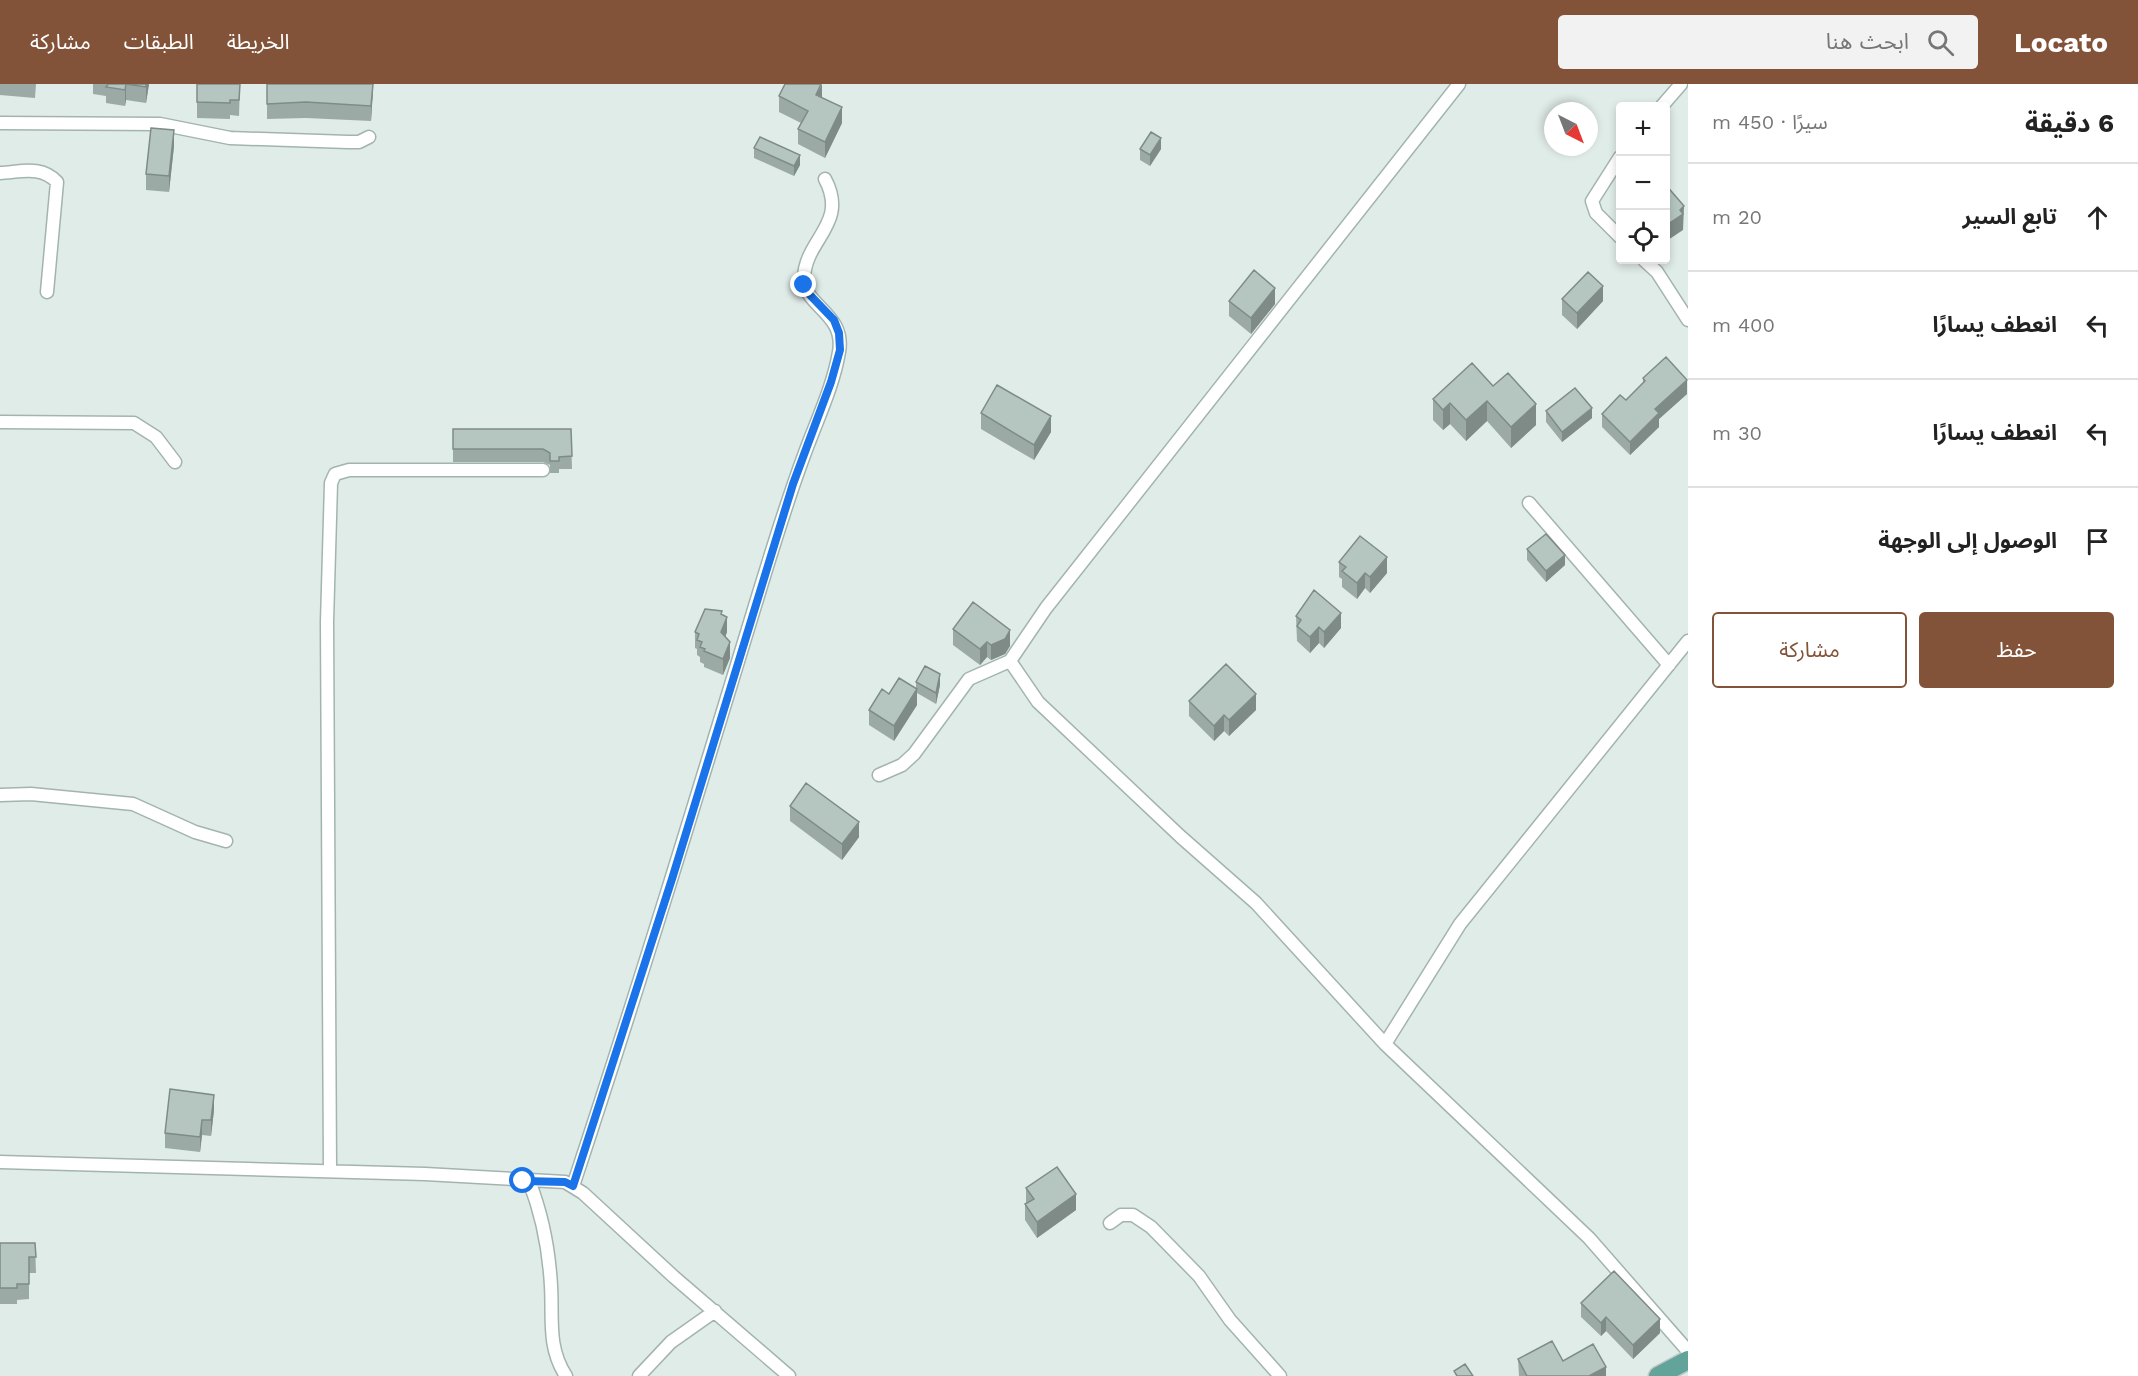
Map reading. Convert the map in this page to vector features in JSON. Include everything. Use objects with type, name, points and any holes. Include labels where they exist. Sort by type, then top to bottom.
[{"type":"main road","points":[[1658,1376],[1688,1360]]},
{"type":"street","points":[[879,775],[902,765],[914,754],[969,679],[1010,661],[1046,608],[1459,84]]},
{"type":"street","points":[[1665,102],[1681,84]]},
{"type":"street","points":[[0,123],[160,124],[230,138],[359,142],[369,137]]},
{"type":"street","points":[[1616,163],[1592,201],[1596,213],[1616,233]]},
{"type":"street","points":[[0,173],[37,170],[50,175],[57,182],[47,292]]},
{"type":"street","points":[[573,1186],[672,879],[782,518],[831,382],[840,350],[839,333],[834,320],[808,293],[804,285],[808,262],[834,204],[832,193],[825,179]]},
{"type":"street","points":[[1648,264],[1662,279],[1688,320]]},
{"type":"street","points":[[0,422],[134,423],[156,437],[175,462]]},
{"type":"street","points":[[330,1171],[327,621],[331,483],[335,474],[349,470],[543,470]]},
{"type":"street","points":[[1529,503],[1669,664]]},
{"type":"street","points":[[1385,1044],[1460,924],[1688,641]]},
{"type":"street","points":[[1010,661],[1038,702],[1181,837],[1256,903],[1385,1044],[1589,1238],[1688,1351]]},
{"type":"street","points":[[0,795],[31,794],[133,804],[195,832],[226,841]]},
{"type":"street","points":[[0,1162],[330,1171],[565,1182],[573,1186],[789,1376]]},
{"type":"street","points":[[529,1181],[544,1229],[551,1285],[552,1343],[557,1362],[566,1376]]},
{"type":"street","points":[[1110,1224],[1121,1215],[1133,1215],[1151,1227],[1199,1276],[1230,1320],[1280,1376]]},
{"type":"street","points":[[639,1376],[671,1342],[715,1311]]},
{"type":"building","points":[[108,84],[126,84],[125,90],[106,87]]},
{"type":"building","points":[[126,84],[146,84],[146,87]]},
{"type":"building","points":[[197,84],[240,84],[239,100],[230,100],[230,103],[197,102]]},
{"type":"building","points":[[267,84],[373,84],[371,106],[306,102],[267,104]]},
{"type":"building","points":[[785,84],[821,84],[816,95],[842,107],[825,142],[798,129],[808,111],[779,96]]},
{"type":"building","points":[[151,128],[174,130],[169,176],[146,174]]},
{"type":"building","points":[[1151,132],[1161,138],[1150,155],[1140,149]]},
{"type":"building","points":[[760,137],[800,155],[794,166],[754,148]]},
{"type":"building","points":[[1670,190],[1684,206],[1680,210],[1683,214],[1670,223]]},
{"type":"building","points":[[1254,270],[1275,288],[1251,318],[1229,301]]},
{"type":"building","points":[[1588,272],[1603,286],[1577,313],[1562,299]]},
{"type":"building","points":[[1666,357],[1687,380],[1655,409],[1659,413],[1630,442],[1602,414],[1620,395],[1626,400],[1645,381],[1643,378]]},
{"type":"building","points":[[1472,363],[1493,386],[1508,373],[1536,404],[1511,427],[1487,401],[1466,420],[1450,403],[1443,410],[1433,399]]},
{"type":"building","points":[[997,385],[1051,416],[1034,445],[981,413]]},
{"type":"building","points":[[1575,388],[1592,408],[1562,432],[1546,411]]},
{"type":"building","points":[[453,429],[571,429],[572,456],[559,457],[559,461],[550,461],[550,453],[543,449],[453,449]]},
{"type":"building","points":[[1546,534],[1565,555],[1546,571],[1527,549]]},
{"type":"building","points":[[1360,536],[1387,557],[1370,577],[1365,573],[1357,583],[1342,571],[1346,567],[1339,562]]},
{"type":"building","points":[[1314,590],[1341,613],[1324,632],[1319,627],[1310,637],[1297,626],[1301,620],[1296,616]]},
{"type":"building","points":[[973,602],[1010,630],[1005,639],[991,645],[987,642],[980,649],[953,629]]},
{"type":"building","points":[[705,609],[722,611],[721,614],[727,617],[721,632],[730,642],[723,659],[704,651],[705,649],[700,647],[702,642],[697,640],[699,634],[695,632]]},
{"type":"building","points":[[1226,664],[1256,694],[1229,720],[1224,715],[1214,726],[1189,701]]},
{"type":"building","points":[[925,666],[940,674],[936,693],[916,682]]},
{"type":"building","points":[[899,678],[917,689],[894,726],[869,710],[882,689],[889,694]]},
{"type":"building","points":[[806,783],[859,822],[842,844],[790,806]]},
{"type":"building","points":[[170,1089],[214,1095],[211,1120],[202,1120],[200,1137],[165,1133]]},
{"type":"building","points":[[1057,1167],[1076,1194],[1037,1222],[1025,1204],[1034,1199],[1026,1188]]},
{"type":"building","points":[[0,1243],[35,1243],[36,1257],[29,1257],[29,1284],[17,1284],[17,1288],[0,1288]]},
{"type":"building","points":[[1614,1271],[1660,1319],[1633,1345],[1606,1317],[1601,1323],[1581,1303]]},
{"type":"building","points":[[1552,1341],[1563,1361],[1593,1344],[1606,1367],[1589,1376],[1527,1376],[1518,1359]]},
{"type":"building","points":[[1465,1364],[1473,1376],[1457,1376],[1454,1371]]},
{"type":"route","points":[[523,1181],[565,1182],[573,1186],[728,702],[793,484],[831,382],[840,350],[839,333],[834,320],[808,293],[804,285]]}]
